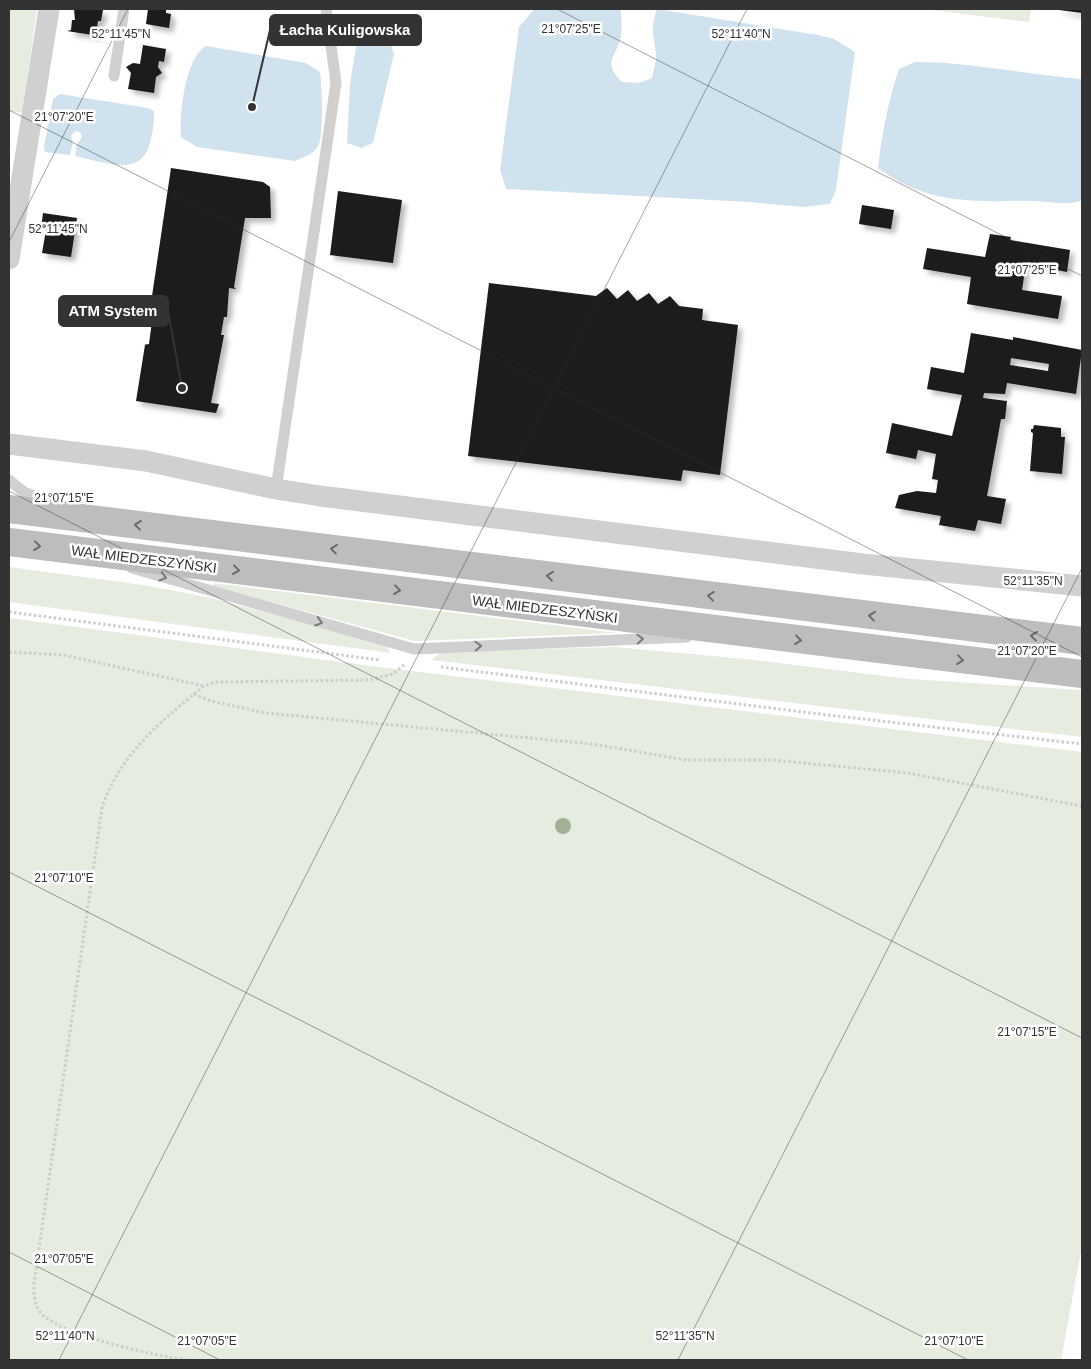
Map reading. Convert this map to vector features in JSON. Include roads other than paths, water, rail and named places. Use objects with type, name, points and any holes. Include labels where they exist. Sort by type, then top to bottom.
[{"type":"main road","points":[[9,509],[1082,641]]},
{"type":"main road","name":"WAŁ MIEDZESZYŃSKI","points":[[9,542],[1082,674]]},
{"type":"street","points":[[9,259],[49,9]]},
{"type":"street","points":[[9,444],[146,461],[276,489],[863,564],[1082,582]]},
{"type":"lane","points":[[114,76],[124,9]]},
{"type":"lane","points":[[276,489],[336,83],[326,9]]},
{"type":"lane","points":[[9,480],[24,492],[91,519]]},
{"type":"lane","points":[[66,549],[414,649],[750,634]]},
{"type":"water","points":[[534,9],[621,9],[621,36],[612,66],[616,76],[622,82],[639,83],[652,78],[656,62],[653,29],[657,9],[818,35],[834,39],[855,52],[836,190],[830,204],[803,207],[749,202],[506,189],[500,170],[519,27]]},
{"type":"water","points":[[377,26],[386,31],[394,54],[373,143],[361,148],[347,143],[350,84],[357,41]]},
{"type":"water","points":[[206,46],[306,63],[320,72],[322,122],[320,141],[314,152],[295,161],[197,147],[181,137],[182,102],[188,74],[199,52]]},
{"type":"water","points":[[915,62],[978,66],[1082,79],[1082,200],[1054,203],[954,199],[916,189],[878,168],[886,118],[899,69]]},
{"type":"water","points":[[60,94],[148,108],[154,111],[153,128],[147,151],[141,159],[132,164],[122,165],[75,156],[77,144],[82,137],[80,132],[75,131],[71,136],[73,142],[70,155],[45,152],[44,147],[53,99]]},
{"type":"place","name":"Łacha Kuligowska","points":[[252,107]]},
{"type":"place","name":"ATM System","points":[[182,388]]}]
